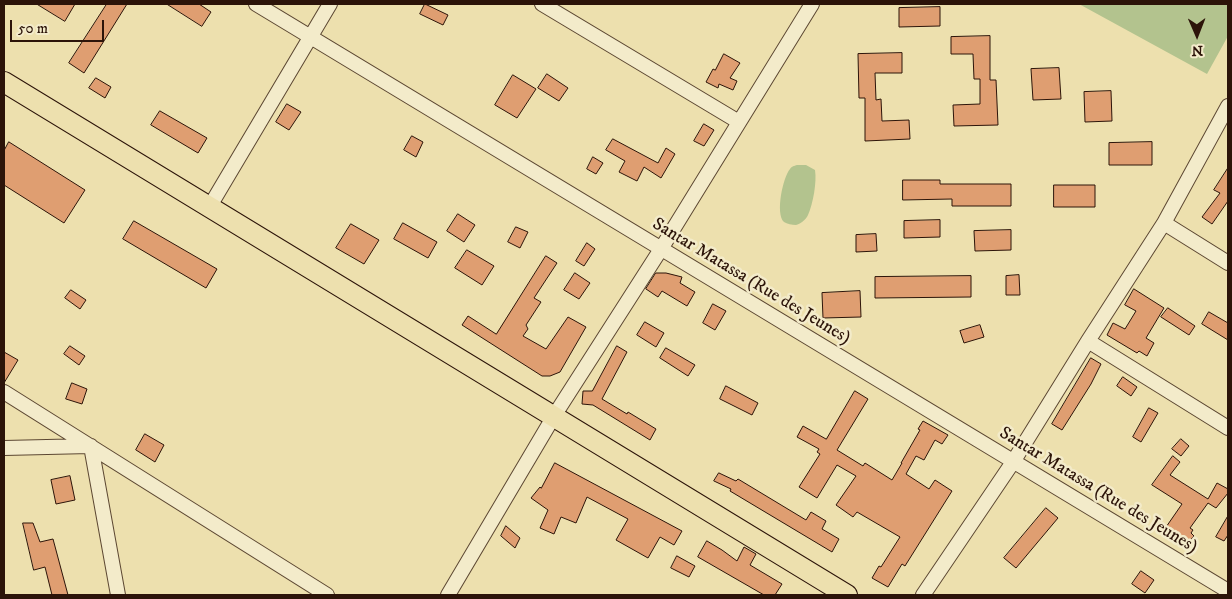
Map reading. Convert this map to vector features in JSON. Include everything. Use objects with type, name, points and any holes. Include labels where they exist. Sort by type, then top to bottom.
[{"type":"highway","points":[[4,82],[847,595]]},
{"type":"street","name":"Santar Matassa (Rue des Jeunes)","points":[[256,4],[1228,591]]},
{"type":"street","points":[[210,206],[330,4]]},
{"type":"street","points":[[542,4],[739,122]]},
{"type":"street","points":[[448,595],[554,416],[661,249],[812,4]]},
{"type":"street","points":[[923,595],[1013,462],[1164,223],[1228,106]]},
{"type":"street","points":[[1164,223],[1228,263]]},
{"type":"street","points":[[1088,341],[1228,428]]},
{"type":"street","points":[[4,392],[328,595]]},
{"type":"street","points":[[4,448],[91,446]]},
{"type":"street","points":[[91,446],[118,595]]},
{"type":"green space","points":[[1079,4],[1228,4],[1228,36],[1207,74]]},
{"type":"green space","points":[[806,165],[815,170],[815,181],[813,199],[808,215],[803,222],[796,225],[784,222],[781,218],[780,204],[787,173],[792,167]]},
{"type":"building","points":[[37,4],[75,4],[65,21]]},
{"type":"building","points":[[107,4],[127,4],[84,73],[69,63]]},
{"type":"building","points":[[167,4],[199,4],[211,12],[202,26]]},
{"type":"building","points":[[425,4],[448,15],[443,25],[420,14]]},
{"type":"building","points":[[940,7],[940,26],[899,27],[899,8]]},
{"type":"building","points":[[990,36],[990,80],[996,80],[998,125],[954,126],[953,105],[980,104],[980,79],[974,79],[973,54],[951,54],[951,37]]},
{"type":"building","points":[[902,53],[902,73],[875,73],[876,100],[881,99],[882,121],[909,120],[910,139],[865,141],[865,98],[859,98],[858,54]]},
{"type":"building","points":[[724,54],[740,63],[730,78],[737,81],[733,90],[719,84],[718,88],[706,82]]},
{"type":"building","points":[[1059,68],[1061,99],[1033,100],[1031,69]]},
{"type":"building","points":[[547,74],[568,88],[559,101],[538,88]]},
{"type":"building","points":[[513,75],[536,89],[517,118],[495,105]]},
{"type":"building","points":[[96,78],[111,87],[105,98],[89,88]]},
{"type":"building","points":[[1111,91],[1112,121],[1085,122],[1084,92]]},
{"type":"building","points":[[287,104],[301,112],[289,130],[276,122]]},
{"type":"building","points":[[160,111],[207,138],[198,153],[151,125]]},
{"type":"building","points":[[704,124],[714,130],[704,146],[694,141]]},
{"type":"building","points":[[412,136],[423,142],[416,157],[404,150]]},
{"type":"building","points":[[613,139],[658,163],[666,148],[675,154],[661,178],[644,167],[637,181],[619,172],[625,161],[606,150]]},
{"type":"building","points":[[9,142],[85,190],[64,223],[4,185],[4,151]]},
{"type":"building","points":[[1152,142],[1152,165],[1109,165],[1109,143]]},
{"type":"building","points":[[593,157],[603,163],[596,174],[587,169]]},
{"type":"building","points":[[1228,168],[1228,201],[1212,224],[1202,217],[1220,193],[1214,190]]},
{"type":"building","points":[[903,180],[940,180],[940,184],[1011,184],[1011,206],[952,206],[952,199],[903,200]]},
{"type":"building","points":[[1054,185],[1095,185],[1095,207],[1054,207]]},
{"type":"building","points":[[458,214],[475,225],[464,242],[447,231]]},
{"type":"building","points":[[940,220],[940,237],[904,238],[904,221]]},
{"type":"building","points":[[134,221],[217,269],[206,288],[123,239]]},
{"type":"building","points":[[403,223],[437,242],[428,258],[394,239]]},
{"type":"building","points":[[351,224],[379,240],[364,264],[336,248]]},
{"type":"building","points":[[516,227],[528,232],[520,248],[508,242]]},
{"type":"building","points":[[1011,230],[1011,250],[975,251],[974,231]]},
{"type":"building","points":[[876,234],[877,251],[856,252],[856,235]]},
{"type":"building","points":[[587,243],[595,249],[584,266],[576,261]]},
{"type":"building","points":[[467,250],[494,266],[482,285],[455,268]]},
{"type":"building","points":[[546,256],[557,263],[534,298],[541,302],[526,325],[528,329],[523,336],[546,349],[568,317],[586,327],[560,372],[550,376],[542,376],[462,325],[468,316],[496,334]]},
{"type":"building","points":[[575,273],[590,283],[579,299],[564,290]]},
{"type":"building","points":[[656,273],[666,273],[682,277],[680,283],[695,292],[687,306],[662,291],[658,297],[646,289]]},
{"type":"building","points":[[1019,275],[1020,295],[1006,295],[1006,276]]},
{"type":"building","points":[[971,276],[971,297],[875,298],[875,277]]},
{"type":"building","points":[[1134,289],[1164,308],[1146,338],[1154,343],[1147,356],[1139,351],[1137,353],[1107,335],[1113,323],[1125,329],[1136,311],[1125,305]]},
{"type":"building","points":[[71,290],[86,300],[80,309],[65,298]]},
{"type":"building","points":[[860,291],[861,317],[823,318],[822,293]]},
{"type":"building","points":[[713,304],[726,311],[715,330],[703,323]]},
{"type":"building","points":[[1168,308],[1195,326],[1189,335],[1161,317]]},
{"type":"building","points":[[1209,312],[1228,323],[1228,340],[1202,324]]},
{"type":"building","points":[[645,322],[664,333],[656,347],[637,335]]},
{"type":"building","points":[[980,325],[984,337],[964,343],[960,331]]},
{"type":"building","points":[[70,346],[85,356],[79,365],[64,354]]},
{"type":"building","points":[[617,346],[627,352],[602,399],[656,429],[650,440],[593,405],[582,404],[583,391],[592,391]]},
{"type":"building","points":[[666,348],[695,365],[688,376],[660,358]]},
{"type":"building","points":[[4,352],[18,360],[4,383]]},
{"type":"building","points":[[1091,358],[1101,364],[1091,384],[1062,430],[1052,424]]},
{"type":"building","points":[[1123,377],[1137,387],[1131,396],[1117,386]]},
{"type":"building","points":[[72,383],[87,389],[82,404],[66,399]]},
{"type":"building","points":[[726,386],[758,403],[752,415],[720,399]]},
{"type":"building","points":[[855,391],[868,399],[837,450],[863,466],[865,463],[892,480],[920,430],[918,429],[923,421],[948,435],[942,444],[935,440],[924,460],[916,456],[906,474],[929,489],[935,480],[952,491],[905,566],[902,564],[888,587],[872,578],[900,537],[857,512],[853,517],[836,505],[856,476],[837,465],[817,498],[799,487],[820,454],[817,452],[819,449],[797,437],[803,426],[826,439]]},
{"type":"building","points":[[1149,408],[1158,413],[1141,442],[1133,437]]},
{"type":"building","points":[[145,434],[164,445],[155,462],[136,450]]},
{"type":"building","points":[[1181,439],[1189,446],[1181,456],[1172,449]]},
{"type":"building","points":[[1173,456],[1180,462],[1170,475],[1208,499],[1217,483],[1228,489],[1228,493],[1216,508],[1208,503],[1190,528],[1193,530],[1191,533],[1194,536],[1187,544],[1181,540],[1180,542],[1164,530],[1182,504],[1152,485]]},
{"type":"building","points":[[555,463],[682,531],[674,545],[660,537],[648,558],[616,540],[628,519],[587,497],[576,523],[561,517],[554,534],[540,528],[548,510],[531,498],[541,488]]},
{"type":"building","points":[[719,473],[736,481],[738,479],[806,520],[811,512],[826,521],[822,529],[839,539],[832,552],[730,491],[731,489],[714,481]]},
{"type":"building","points":[[70,476],[75,500],[56,504],[51,480]]},
{"type":"building","points":[[1046,508],[1058,518],[1016,568],[1004,558]]},
{"type":"building","points":[[1228,516],[1228,535],[1224,541],[1216,537]]},
{"type":"building","points":[[23,523],[33,523],[40,542],[53,539],[68,595],[52,595],[45,567],[34,570]]},
{"type":"building","points":[[506,526],[520,538],[515,548],[501,536]]},
{"type":"building","points":[[707,541],[737,561],[744,547],[756,554],[750,565],[782,584],[775,595],[764,595],[698,557]]},
{"type":"building","points":[[677,556],[695,566],[689,577],[671,568]]},
{"type":"building","points":[[1141,571],[1154,580],[1145,593],[1132,584]]}]
